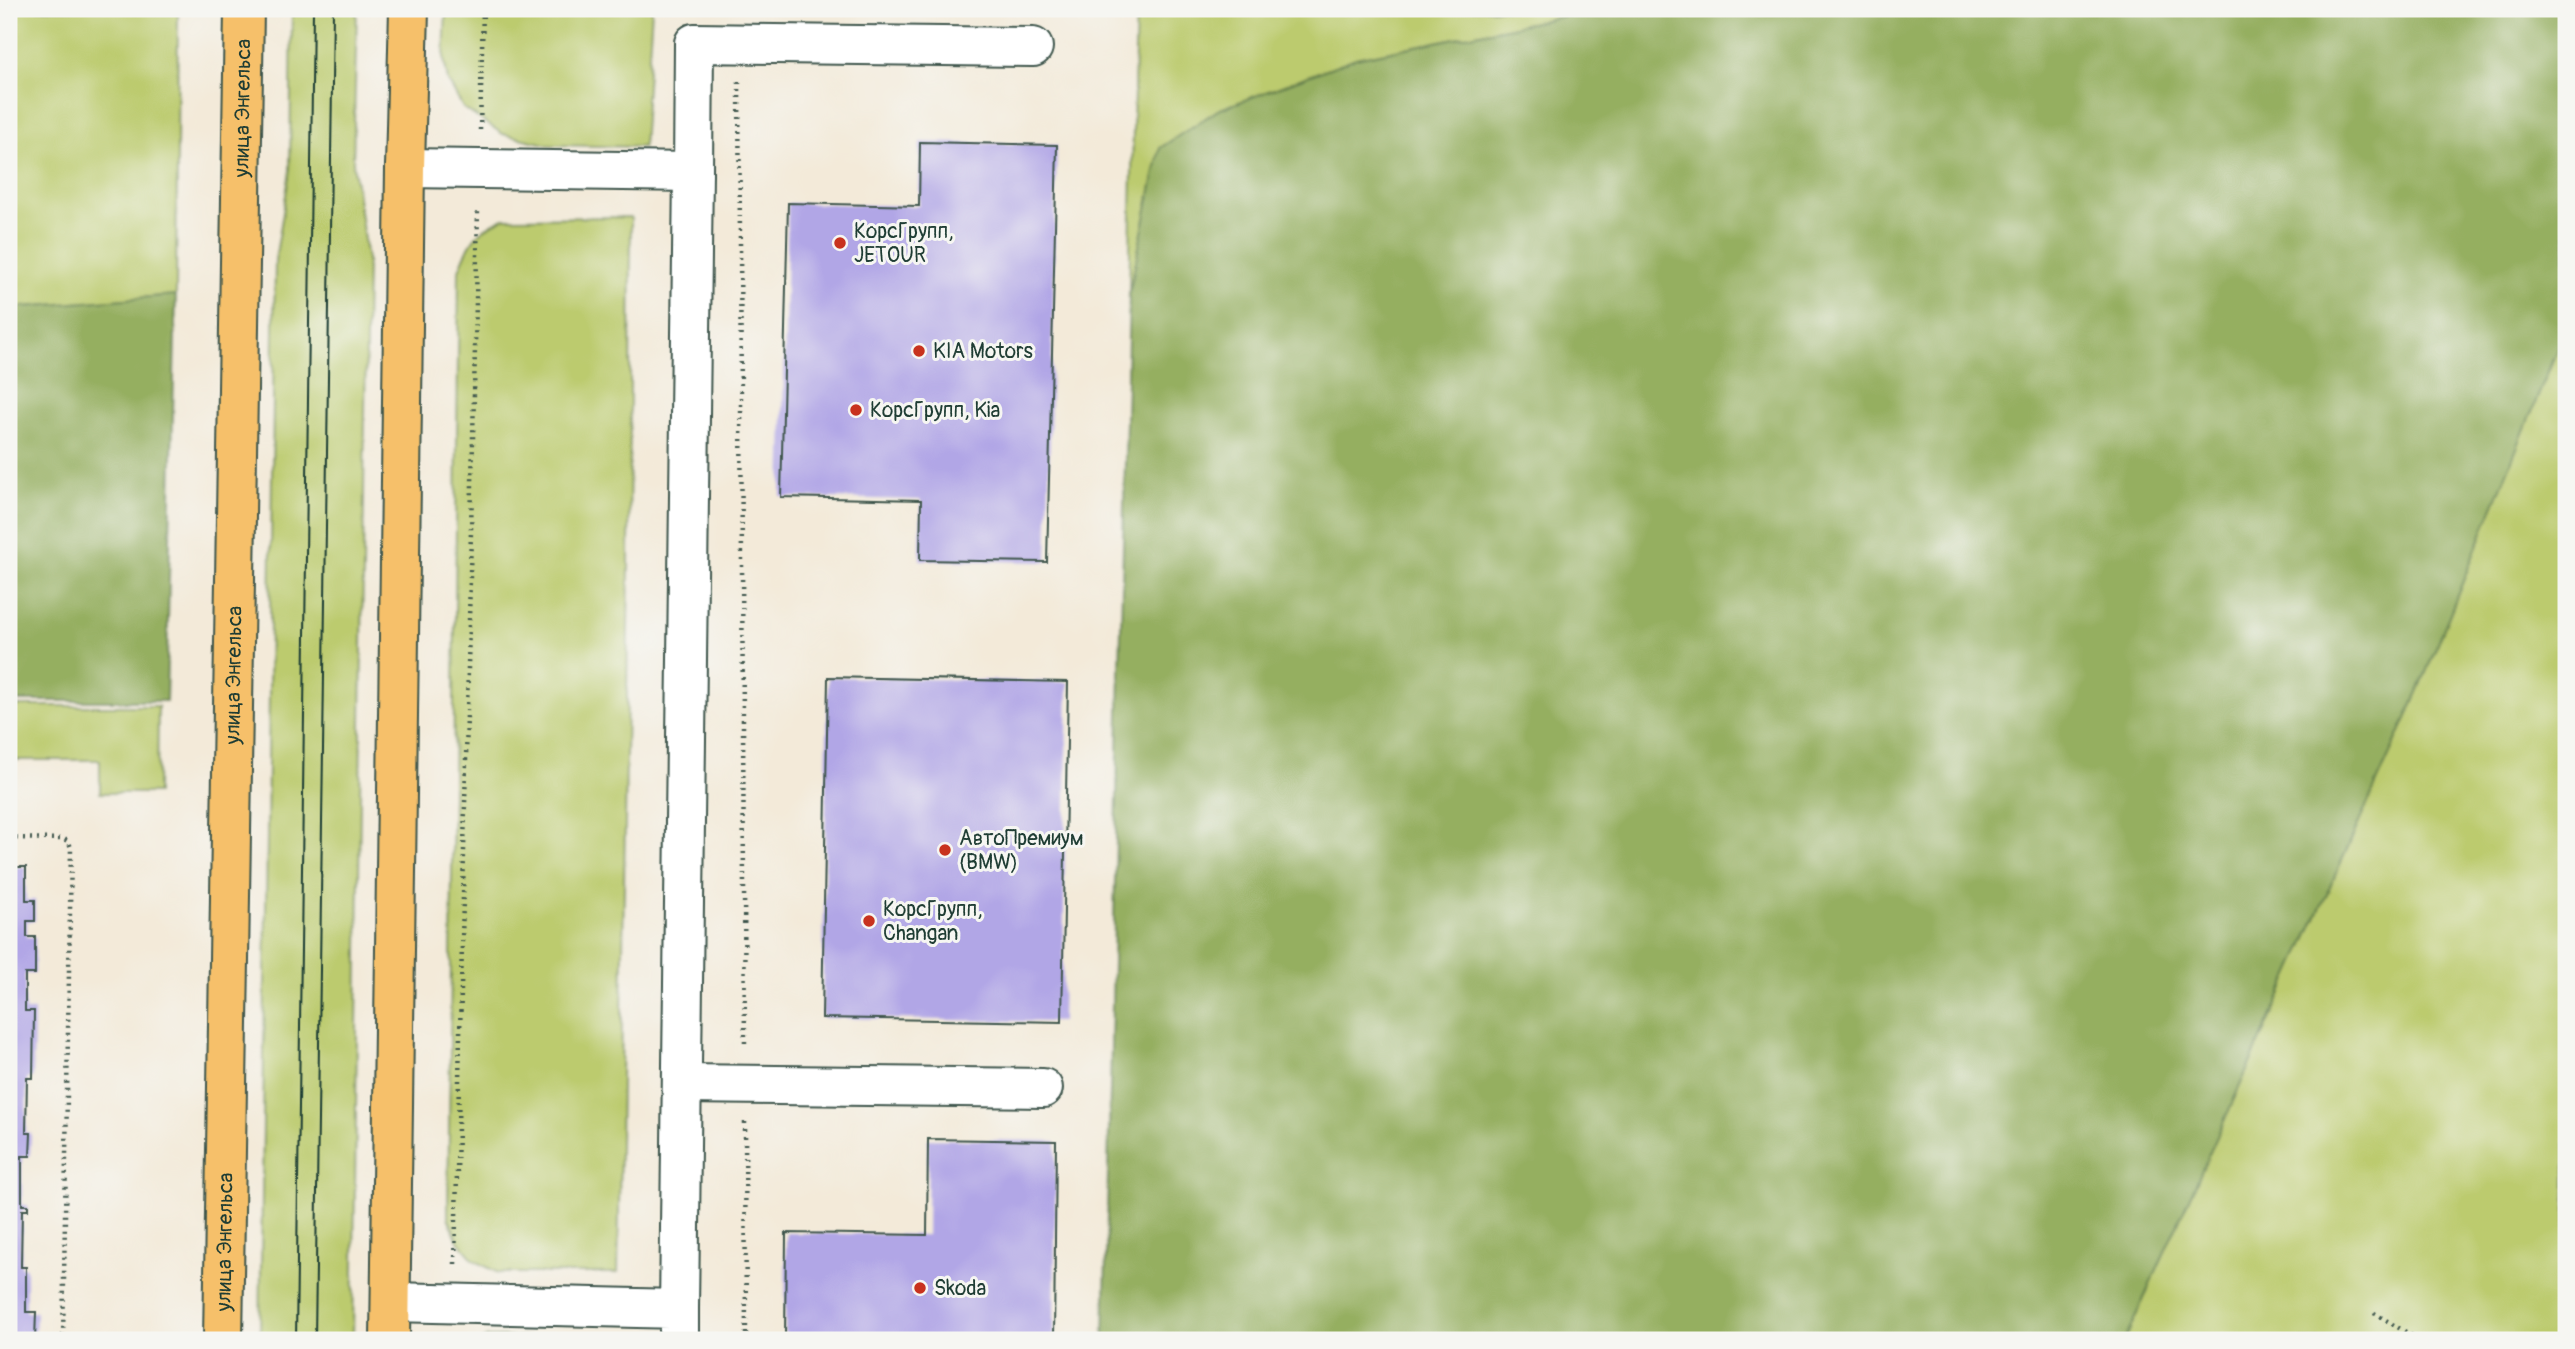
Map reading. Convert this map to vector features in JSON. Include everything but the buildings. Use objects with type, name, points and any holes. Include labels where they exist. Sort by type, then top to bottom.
[{"type":"main road","name":"улица Энгельса","points":[[223,1340],[244,9]]},
{"type":"main road","points":[[390,1340],[409,9]]},
{"type":"lane","points":[[391,1302],[613,1307],[679,1324],[694,43],[1033,47]]},
{"type":"lane","points":[[405,168],[693,172]]},
{"type":"lane","points":[[682,1084],[1043,1088]]},
{"type":"path","points":[[460,1303],[494,169],[483,9]]},
{"type":"path","points":[[739,43],[747,1340]]},
{"type":"path","points":[[9,838],[64,839],[71,845],[63,1340]]},
{"type":"path","points":[[2374,1313],[2419,1340]]},
{"type":"green space","points":[[9,9],[178,9],[176,295],[9,308]]},
{"type":"green space","points":[[292,9],[357,9],[353,163],[367,260],[353,1340],[260,1340],[275,260],[290,171]]},
{"type":"green space","points":[[446,9],[652,9],[643,147],[549,145],[503,134],[463,108],[448,81],[444,59]]},
{"type":"green space","points":[[1136,9],[1600,9],[1356,58],[1218,110],[1160,148],[1129,294]]},
{"type":"green space","points":[[1600,9],[2566,9],[2566,327],[2418,692],[2125,1340],[1104,1340],[1129,294],[1160,148],[1218,110],[1356,58]]},
{"type":"green space","points":[[631,217],[629,564],[618,1273],[498,1273],[474,1260],[458,1241],[448,1217],[459,270],[475,238],[504,218]]},
{"type":"green space","points":[[176,295],[166,701],[9,701],[9,308]]},
{"type":"green space","points":[[2566,327],[2566,1340],[2125,1340],[2418,692]]},
{"type":"green space","points":[[9,706],[158,706],[157,793],[100,793],[100,760],[9,760]]},
{"type":"green space","points":[[488,1337],[621,1338],[621,1340],[483,1340]]},
{"type":"tram line","points":[[296,1340],[313,9]]},
{"type":"tram line","points":[[315,1340],[333,9]]},
{"type":"place","name":"КорсГрупп, JETOUR","points":[[840,243]]},
{"type":"place","name":"KIA Motors","points":[[919,351]]},
{"type":"place","name":"КорсГрупп, Kia","points":[[856,410]]},
{"type":"place","name":"АвтоПремиум (BMW)","points":[[945,850]]},
{"type":"place","name":"КорсГрупп, Changan","points":[[869,921]]},
{"type":"place","name":"Skoda","points":[[920,1288]]}]
